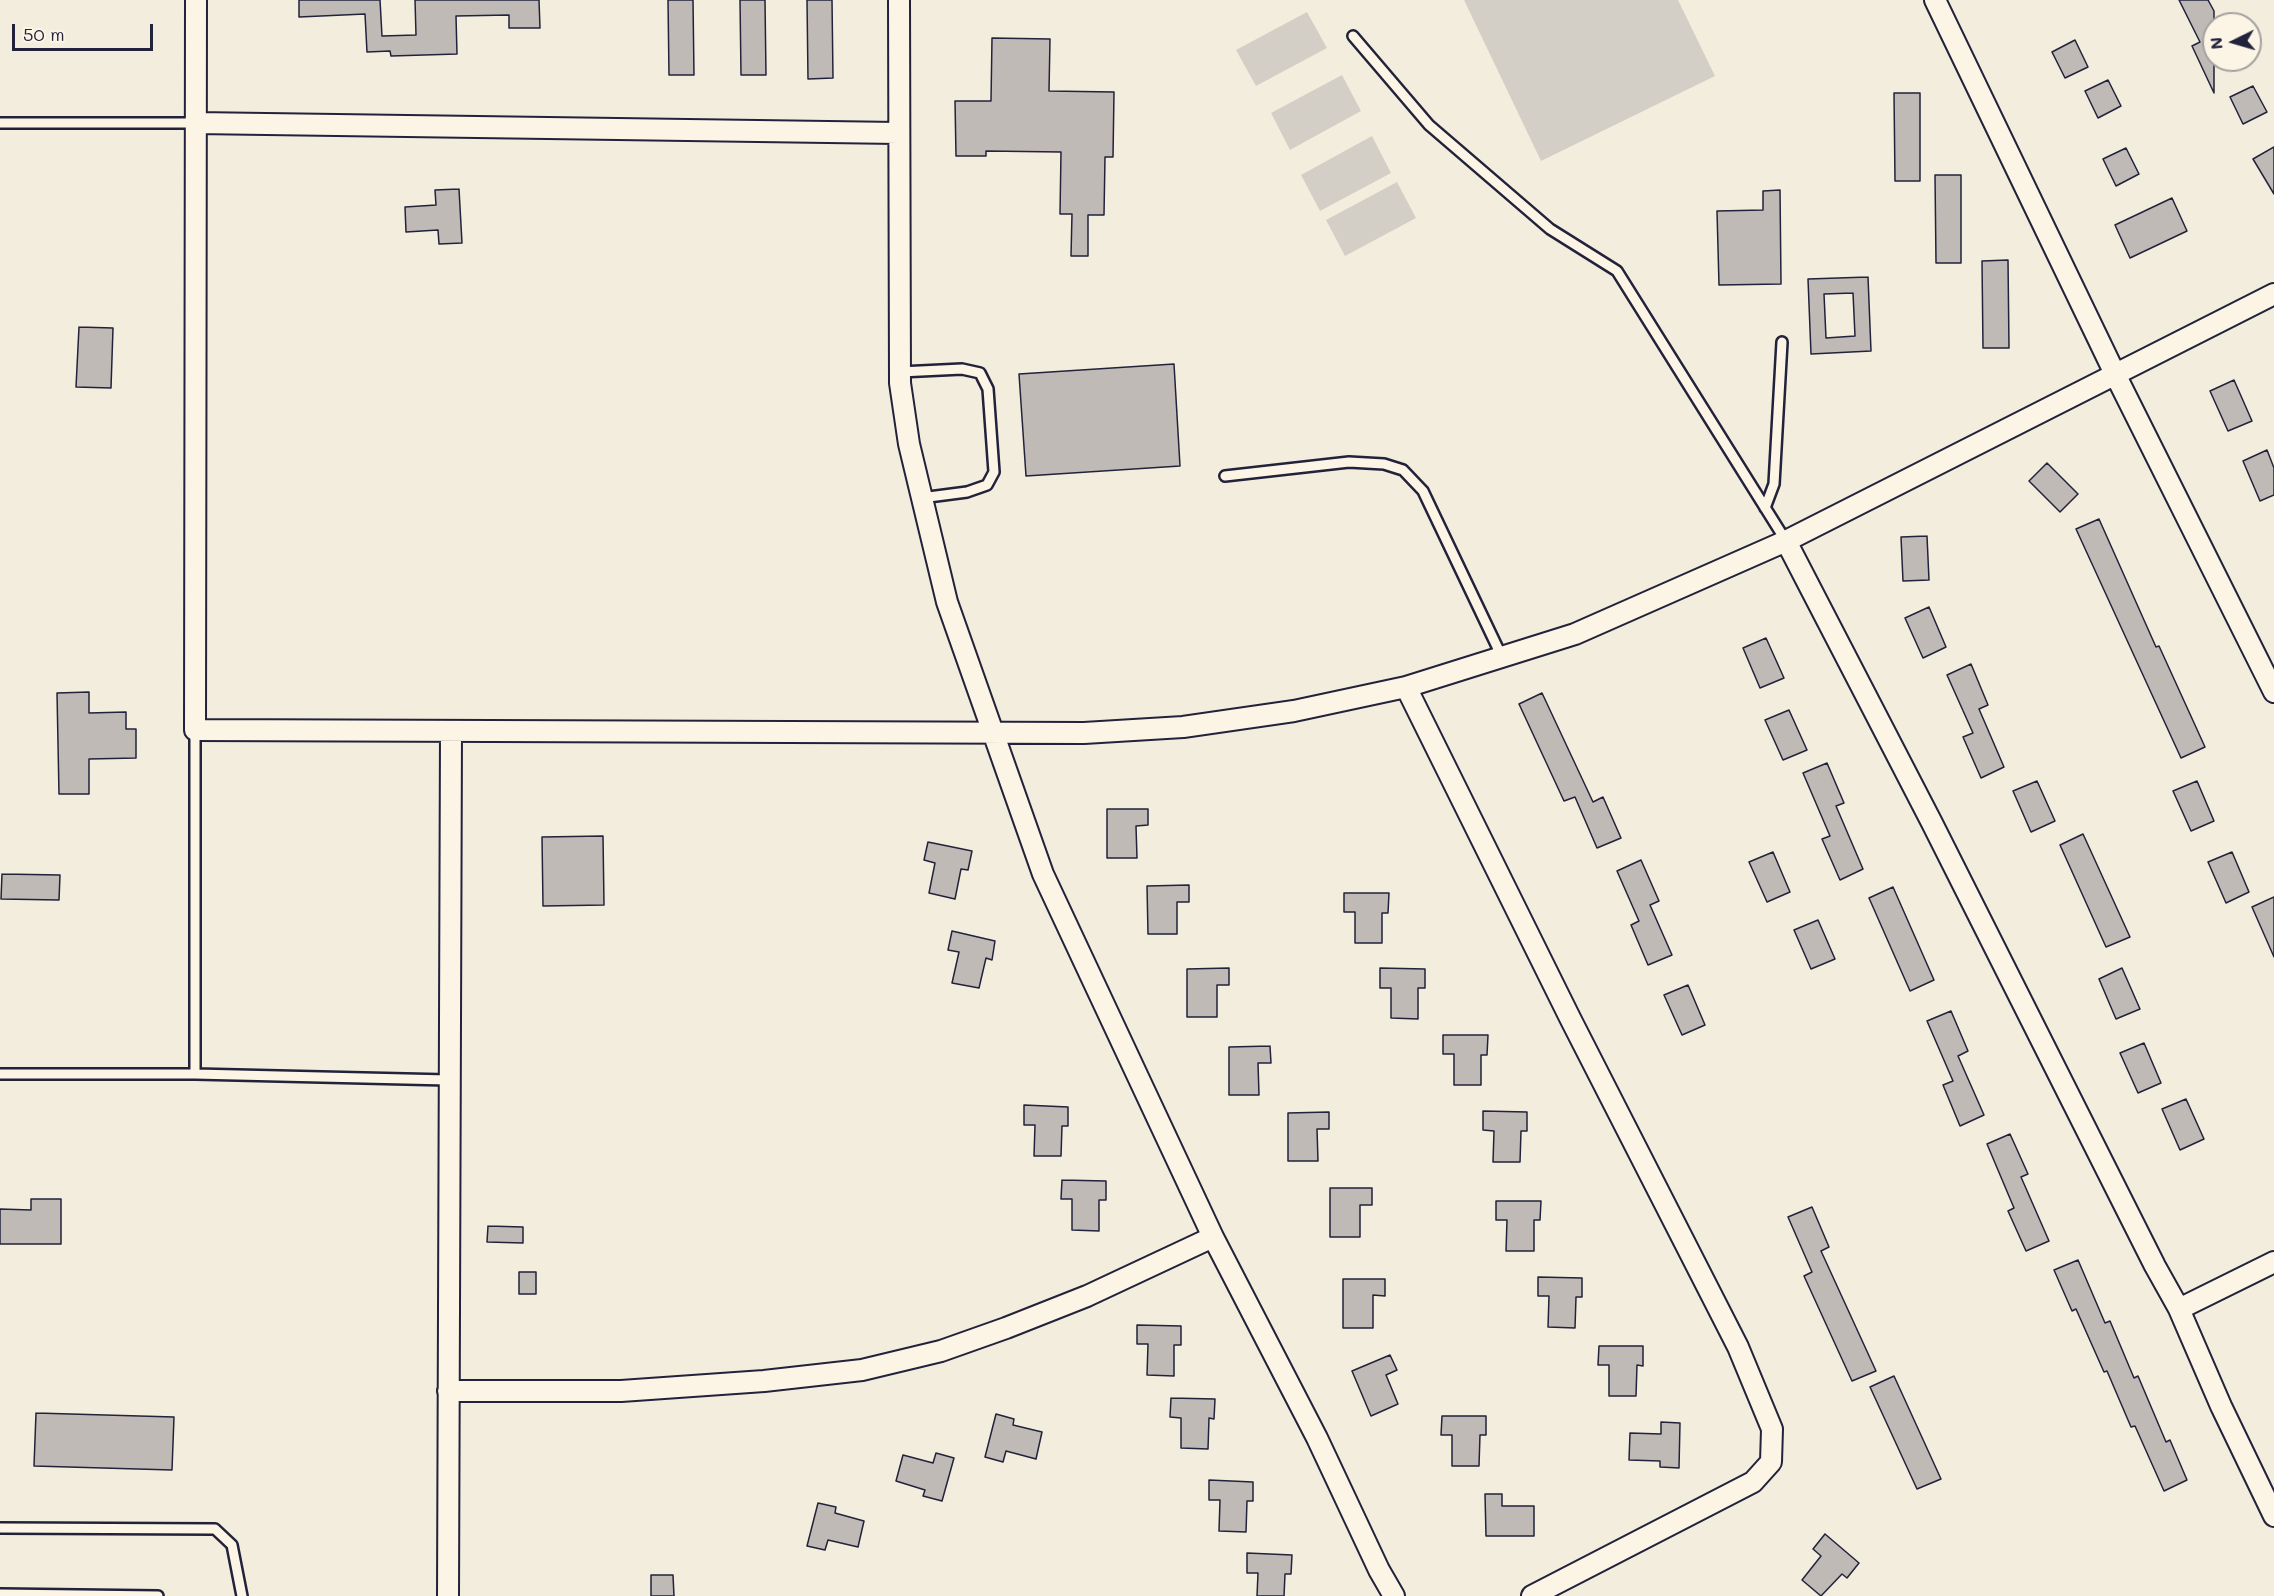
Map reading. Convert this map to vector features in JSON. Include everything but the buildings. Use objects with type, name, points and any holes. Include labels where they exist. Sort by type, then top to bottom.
[{"type":"street","points":[[196,0],[195,730],[1084,733],[1183,727],[1294,711],[1406,687],[1575,634],[1786,541],[2116,376],[2274,294]]},
{"type":"street","points":[[899,0],[900,372],[909,444],[948,602],[1042,874],[1213,1237],[1317,1438],[1379,1570],[1394,1596]]},
{"type":"street","points":[[1935,0],[2116,376],[2274,692]]},
{"type":"street","points":[[196,123],[898,133]]},
{"type":"street","points":[[1786,541],[1932,823],[2134,1226],[2179,1309],[2221,1406],[2274,1516]]},
{"type":"street","points":[[1406,687],[1570,1018],[1738,1347],[1772,1429],[1771,1462],[1753,1482],[1532,1596]]},
{"type":"street","points":[[448,1596],[451,732]]},
{"type":"street","points":[[448,1391],[621,1391],[764,1381],[862,1370],[941,1351],[1006,1328],[1087,1296],[1213,1237]]},
{"type":"street","points":[[2179,1309],[2274,1262]]},
{"type":"lane","points":[[1353,36],[1429,125],[1550,229],[1617,270],[1786,541]]},
{"type":"lane","points":[[0,123],[196,123]]},
{"type":"lane","points":[[1765,508],[1773,484],[1782,342]]},
{"type":"lane","points":[[900,372],[962,369],[980,373],[988,389],[994,472],[987,485],[968,492],[921,498]]},
{"type":"lane","points":[[1225,476],[1349,462],[1384,464],[1403,470],[1423,491],[1502,657]]},
{"type":"lane","points":[[195,730],[195,1074]]},
{"type":"lane","points":[[0,1074],[195,1074],[448,1080]]},
{"type":"lane","points":[[0,1528],[215,1529],[232,1545],[242,1596]]},
{"type":"lane","points":[[0,1594],[158,1596]]},
{"type":"shaded area","points":[[1464,0],[1678,0],[1715,76],[1541,161]]},
{"type":"shaded area","points":[[1307,12],[1327,48],[1256,86],[1236,50]]},
{"type":"shaded area","points":[[1342,75],[1361,111],[1290,150],[1271,113]]},
{"type":"shaded area","points":[[1372,136],[1391,173],[1320,211],[1301,175]]},
{"type":"shaded area","points":[[1397,182],[1416,218],[1345,256],[1326,220]]}]
